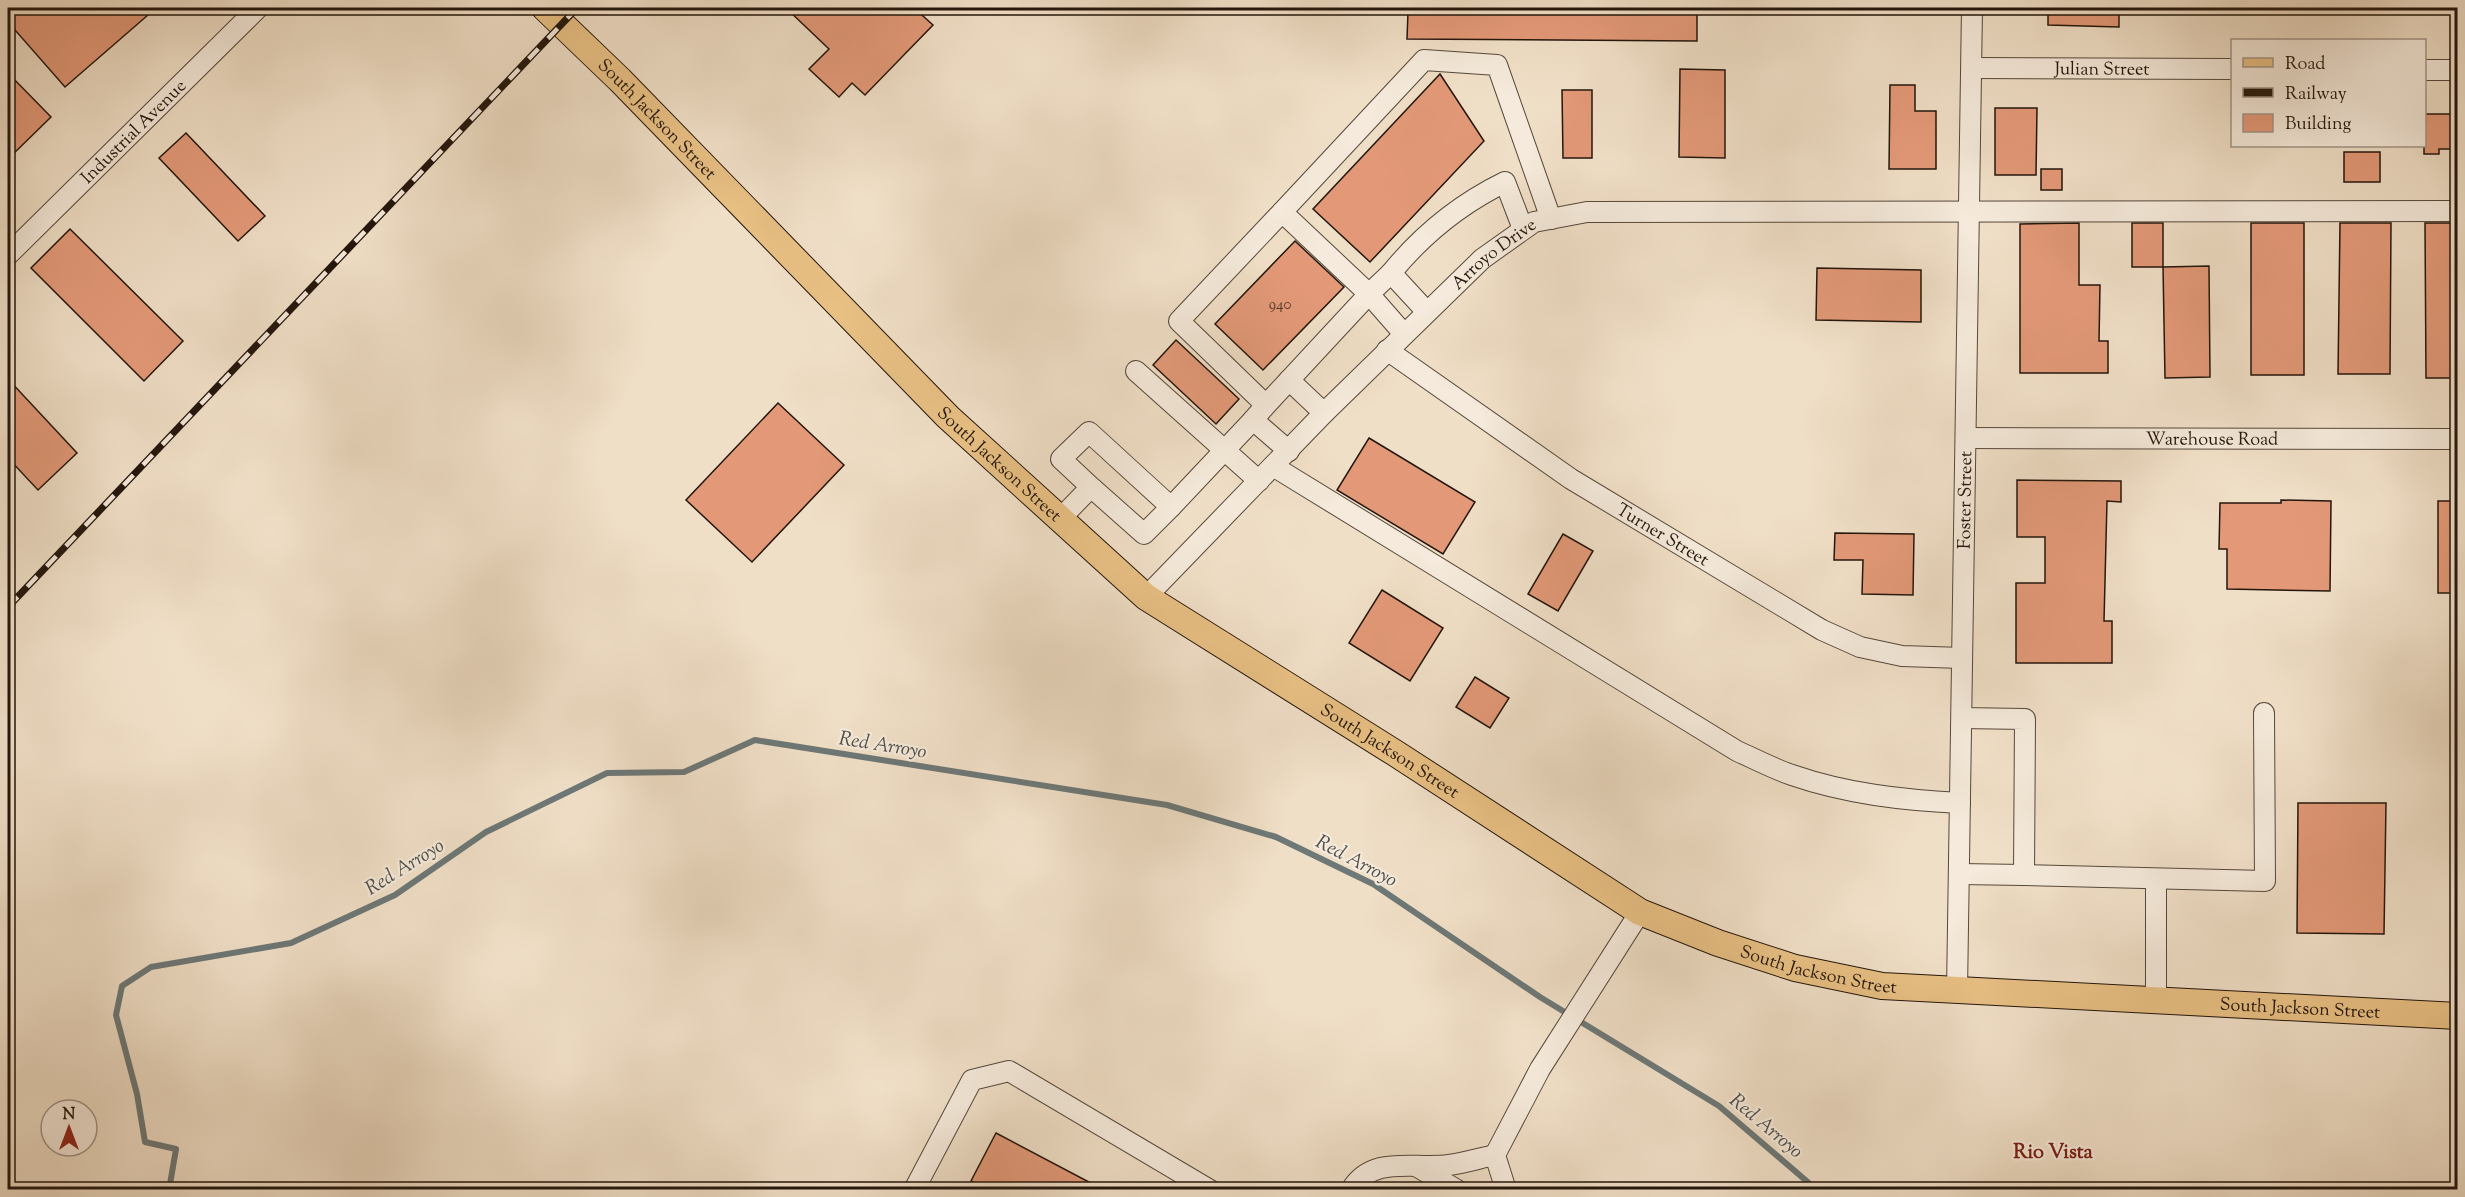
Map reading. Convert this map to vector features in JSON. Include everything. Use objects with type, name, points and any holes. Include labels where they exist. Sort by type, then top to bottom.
[{"type":"main road","name":"South Jackson Street","points":[[545,8],[620,80],[948,417],[1146,597],[1395,753],[1640,912],[1718,943],[1795,969],[1882,986],[1957,992],[2457,1016]]},
{"type":"street","name":"Industrial Avenue","points":[[8,255],[258,8]]},
{"type":"street","name":"Foster Street","points":[[1957,992],[1972,8]]},
{"type":"street","points":[[1266,405],[1179,321],[1424,60],[1497,65],[1551,219]]},
{"type":"street","name":"Julian Street","points":[[1972,68],[2231,69]]},
{"type":"street","points":[[2426,70],[2457,70]]},
{"type":"street","points":[[1171,507],[1089,432],[1061,459],[1144,534],[1171,507],[1224,452],[1391,273],[1413,246],[1441,222],[1482,193],[1534,171]]},
{"type":"street","points":[[1505,182],[1523,229]]},
{"type":"street","name":"Arroyo Drive","points":[[1146,597],[1387,350],[1482,259],[1534,222],[1587,212],[2457,211]]},
{"type":"street","points":[[1282,212],[1369,294],[1404,334]]},
{"type":"street","points":[[1391,273],[1427,312]]},
{"type":"street","name":"Turner Street","points":[[1387,350],[1571,479],[1822,630],[1860,647],[1902,656],[1962,658]]},
{"type":"street","points":[[1136,371],[1259,481]]},
{"type":"street","points":[[1289,380],[1324,413]]},
{"type":"street","points":[[1253,420],[1289,451]]},
{"type":"street","name":"Warehouse Road","points":[[1966,438],[2457,440]]},
{"type":"street","points":[[1273,466],[1737,751],[1792,775],[1850,790],[1902,800],[1960,803]]},
{"type":"street","points":[[1060,519],[1091,488]]},
{"type":"street","points":[[1959,874],[2265,881],[2264,713]]},
{"type":"street","points":[[1962,718],[2025,719],[2024,875]]},
{"type":"street","points":[[2156,879],[2156,1000]]},
{"type":"street","points":[[1506,1190],[1495,1155],[1540,1069],[1640,912]]},
{"type":"street","points":[[914,1190],[972,1080],[1008,1071],[1210,1190]]},
{"type":"street","points":[[1351,1190],[1360,1176],[1384,1167],[1449,1166],[1495,1155]]},
{"type":"street","points":[[1416,1166],[1457,1190]]},
{"type":"building","points":[[8,8],[156,8],[65,87],[8,22]]},
{"type":"building","points":[[786,8],[914,8],[933,25],[865,95],[852,83],[839,97],[809,69],[829,49]]},
{"type":"building","points":[[2048,8],[2119,8],[2119,27],[2048,25]]},
{"type":"building","points":[[1408,12],[1697,14],[1697,41],[1407,39]]},
{"type":"building","points":[[1680,69],[1725,70],[1725,158],[1679,157]]},
{"type":"building","points":[[8,73],[51,117],[8,159]]},
{"type":"building","points":[[1440,74],[1484,141],[1370,262],[1313,209]]},
{"type":"building","points":[[1890,85],[1915,85],[1915,111],[1936,111],[1936,169],[1889,169]]},
{"type":"building","points":[[1562,90],[1592,90],[1592,158],[1563,158]]},
{"type":"building","points":[[1995,108],[2037,108],[2036,175],[1995,175]]},
{"type":"building","points":[[2426,114],[2457,114],[2457,149],[2439,149],[2439,154],[2424,154]]},
{"type":"building","points":[[186,133],[265,216],[238,241],[159,158]]},
{"type":"building","points":[[2344,152],[2380,152],[2380,182],[2344,182]]},
{"type":"building","points":[[2041,169],[2062,169],[2062,190],[2041,190]]},
{"type":"building","points":[[2079,223],[2079,285],[2100,285],[2099,341],[2108,341],[2108,373],[2020,373],[2020,224]]},
{"type":"building","points":[[2132,223],[2163,223],[2163,267],[2132,267]]},
{"type":"building","points":[[2251,223],[2304,223],[2304,375],[2251,375]]},
{"type":"building","points":[[2340,223],[2391,223],[2390,374],[2338,374]]},
{"type":"building","points":[[2425,223],[2457,223],[2457,378],[2426,378]]},
{"type":"building","points":[[70,229],[183,341],[144,381],[31,268]]},
{"type":"building","points":[[1295,241],[1344,287],[1263,370],[1215,324]]},
{"type":"building","points":[[2209,266],[2210,377],[2165,378],[2163,267]]},
{"type":"building","points":[[1817,268],[1921,270],[1921,322],[1816,320]]},
{"type":"building","points":[[1176,340],[1239,399],[1216,424],[1153,365]]},
{"type":"building","points":[[8,379],[77,453],[38,490],[8,458]]},
{"type":"building","points":[[778,403],[844,465],[752,562],[686,500]]},
{"type":"building","points":[[1369,438],[1475,502],[1443,554],[1337,490]]},
{"type":"building","points":[[2017,480],[2121,481],[2121,502],[2107,501],[2104,621],[2112,621],[2112,663],[2016,663],[2016,583],[2045,583],[2045,537],[2017,537]]},
{"type":"building","points":[[2281,500],[2331,501],[2330,591],[2227,589],[2227,549],[2219,549],[2220,503],[2281,503]]},
{"type":"building","points":[[2438,501],[2457,501],[2457,593],[2438,593]]},
{"type":"building","points":[[1835,533],[1914,534],[1913,595],[1862,594],[1863,560],[1834,560]]},
{"type":"building","points":[[1563,534],[1593,551],[1558,611],[1528,594]]},
{"type":"building","points":[[1382,590],[1443,628],[1410,681],[1349,643]]},
{"type":"building","points":[[1475,677],[1509,698],[1490,728],[1456,707]]},
{"type":"building","points":[[2298,803],[2386,803],[2384,934],[2297,933]]},
{"type":"building","points":[[996,1133],[1104,1190],[988,1190],[971,1181]]},
{"type":"waterway","name":"Red Arroyo","points":[[169,1190],[176,1149],[145,1142],[137,1094],[116,1015],[122,986],[151,967],[291,943],[395,895],[486,832],[607,773],[684,772],[755,740],[1167,805],[1276,837],[1373,884],[1540,997],[1719,1106],[1817,1190]]},
{"type":"railway","points":[[8,607],[577,8]]},
{"type":"district","name":"Rio Vista","points":[[2053,1151]]}]
